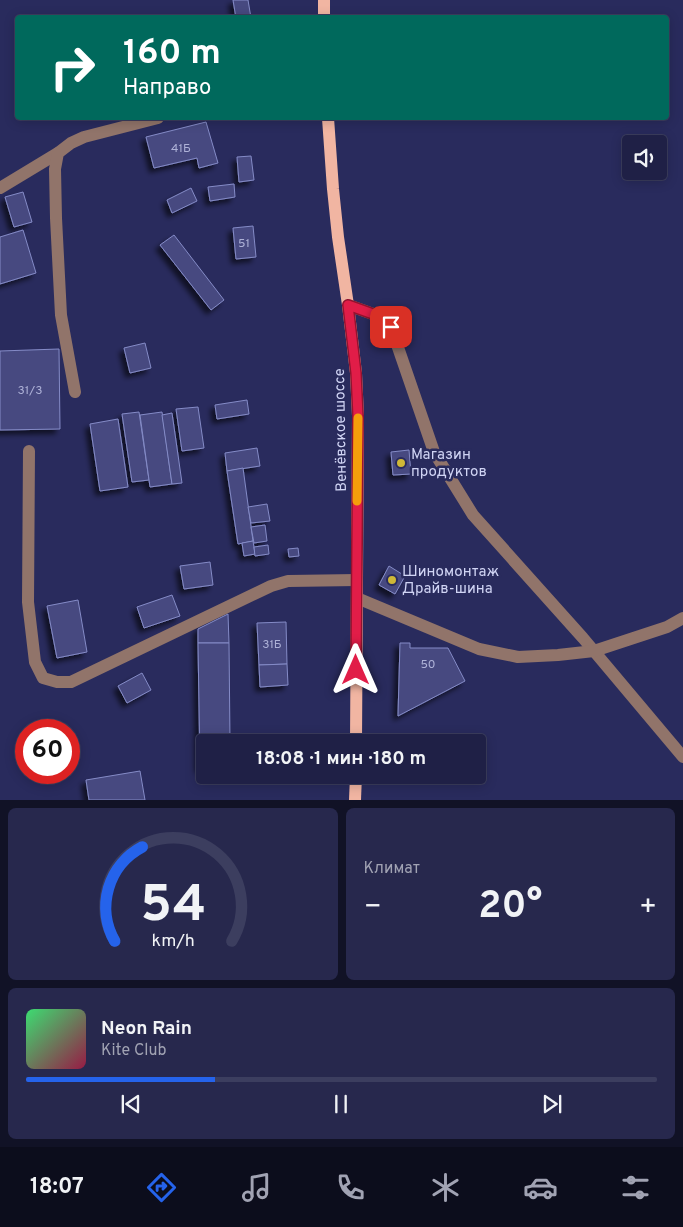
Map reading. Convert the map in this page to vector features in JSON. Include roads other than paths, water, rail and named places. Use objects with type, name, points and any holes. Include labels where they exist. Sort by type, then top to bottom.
[{"type":"main road","points":[[324,0],[324,15]]},
{"type":"main road","name":"Венёвское шоссе","points":[[328,120],[338,237],[356,373],[358,416],[356,734]]},
{"type":"main road","points":[[355,800],[356,784]]},
{"type":"street","points":[[0,188],[71,143],[84,137],[150,120]]},
{"type":"street","points":[[58,153],[55,169],[61,315],[75,392]]},
{"type":"street","points":[[348,305],[373,314],[391,327],[434,452],[473,515],[594,651],[683,757]]},
{"type":"street","points":[[30,450],[28,602],[35,662],[44,678],[57,682],[71,682],[271,586],[288,581],[357,580]]},
{"type":"street","points":[[357,598],[479,649],[518,657],[594,651],[667,627],[683,618]]},
{"type":"place","name":"Магазин продуктов","points":[[401,463]]},
{"type":"place","name":"Шиномонтаж Драйв-шина","points":[[392,580]]}]
